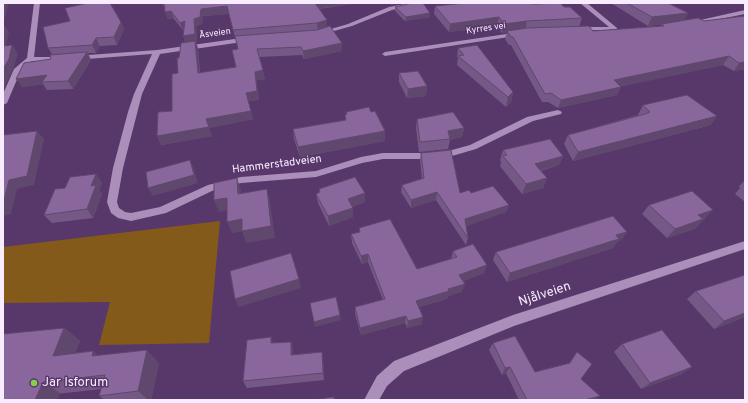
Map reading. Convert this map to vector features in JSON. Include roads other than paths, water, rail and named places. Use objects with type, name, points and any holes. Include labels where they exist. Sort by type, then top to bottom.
[{"type":"street","points":[[3,103],[18,69],[30,59],[37,3]]},
{"type":"street","points":[[312,34],[350,25],[388,6],[422,3]]},
{"type":"street","points":[[568,30],[617,29],[583,3]]},
{"type":"street","points":[[683,24],[745,12]]},
{"type":"street","name":"Kyrres vei","points":[[385,54],[525,33]]},
{"type":"street","name":"Åsveien","points":[[30,59],[61,59],[158,52],[260,38]]},
{"type":"street","name":"Hammerstadveien","points":[[158,52],[138,94],[132,112],[118,168],[112,202],[116,210],[122,215],[131,217],[162,210],[211,187],[241,180],[316,174],[361,160],[383,156],[428,156],[452,153],[473,147],[530,120],[558,112]]},
{"type":"street","name":"Njålveien","points":[[371,400],[382,381],[399,366],[513,321],[745,245]]},
{"type":"place","name":"Jar Isforum","points":[[34,383]]}]
